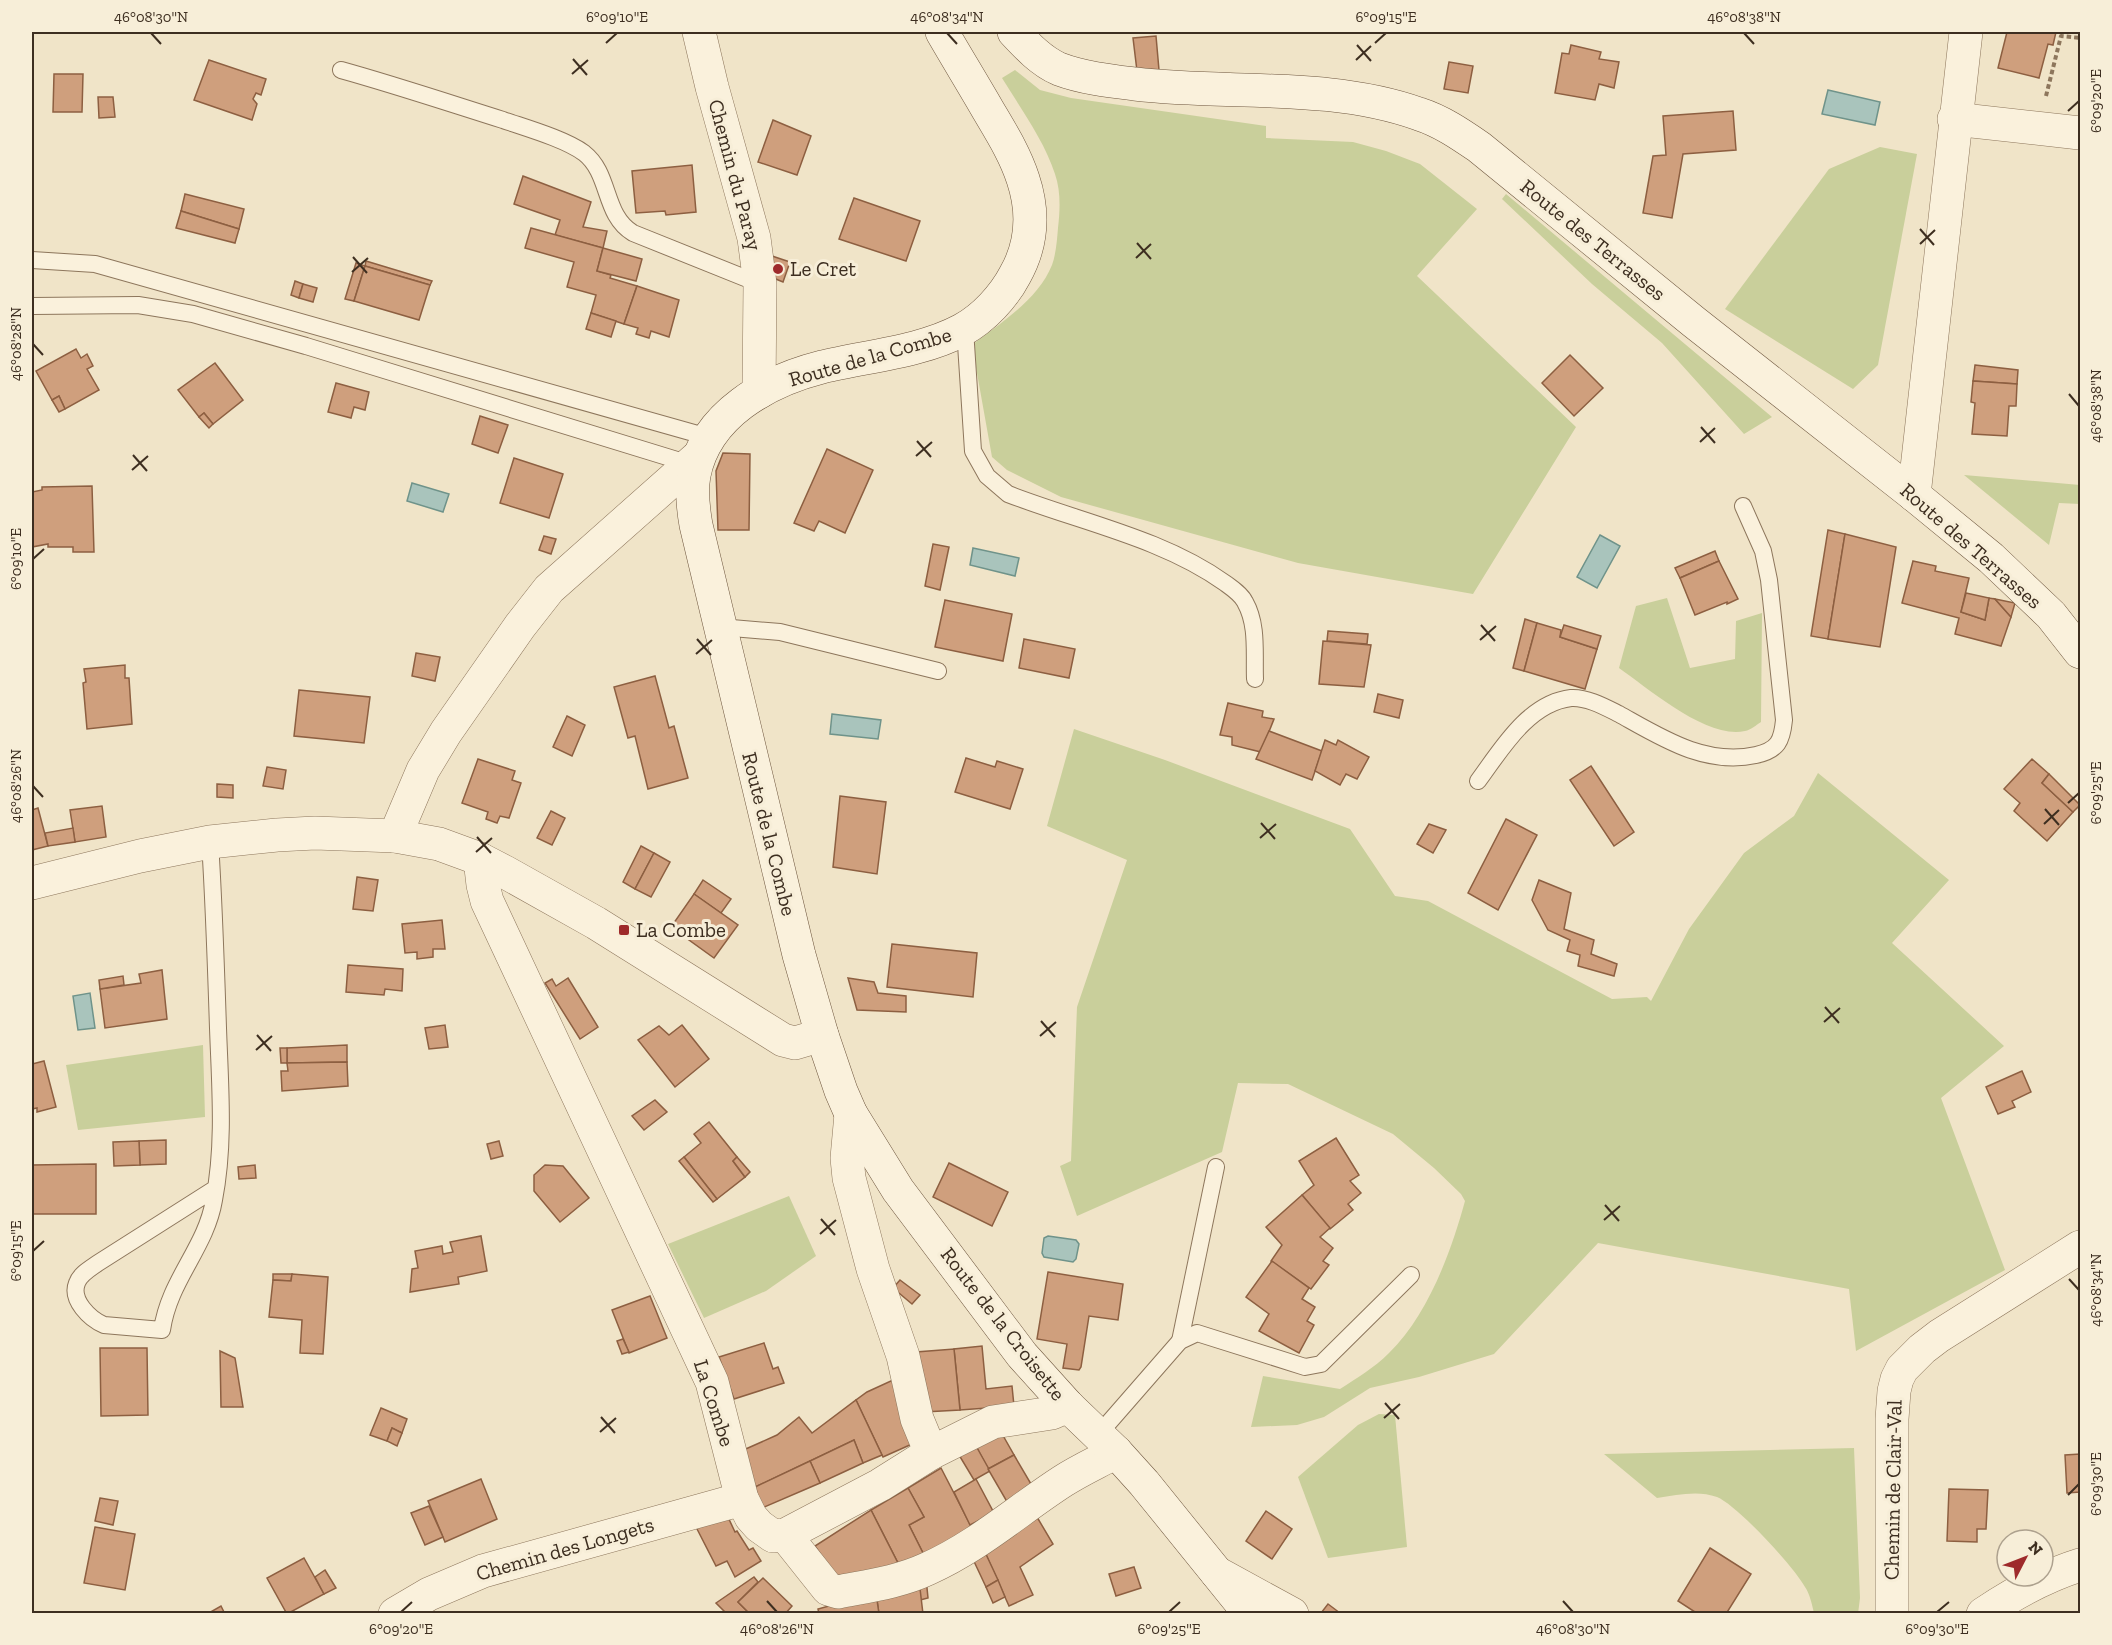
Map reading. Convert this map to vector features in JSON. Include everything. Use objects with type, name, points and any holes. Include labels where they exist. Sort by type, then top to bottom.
[{"type":"street","name":"Chemin du Paray","points":[[699,32],[754,238],[760,284],[759,392]]},
{"type":"street","name":"Route de la Combe","points":[[822,1035],[799,955],[701,552],[693,507],[693,477],[699,452],[740,404],[759,392],[820,368],[946,338],[964,329],[995,303],[1008,288],[1026,253],[1030,236],[1030,217],[1023,179],[1014,157],[942,32]]},
{"type":"street","name":"Route des Terrasses","points":[[1014,32],[1045,61],[1074,74],[1154,86],[1295,92],[1334,96],[1391,106],[1434,119],[1479,147],[1694,322],[1991,558],[2036,599],[2080,652]]},
{"type":"street","points":[[1914,495],[1954,119],[1966,32]]},
{"type":"street","points":[[1954,119],[2080,133]]},
{"type":"street","points":[[395,836],[423,770],[455,719],[520,626],[549,589],[699,452]]},
{"type":"street","points":[[32,883],[210,842],[315,833],[395,836],[439,844],[480,859],[596,923],[783,1040],[795,1043],[822,1035]]},
{"type":"street","name":"La Combe","points":[[480,859],[483,885],[488,901],[712,1382],[742,1499],[751,1517],[759,1526],[773,1536],[785,1535]]},
{"type":"street","name":"Route de la Croisette","points":[[822,1035],[851,1114],[898,1191],[1022,1355],[1068,1406],[1144,1483],[1250,1614]]},
{"type":"street","points":[[851,1114],[847,1158],[849,1178],[873,1269],[903,1356],[917,1419],[931,1453]]},
{"type":"street","name":"Chemin de Clair-Val","points":[[1892,1614],[1892,1419],[1897,1379],[1910,1360],[1939,1336],[2080,1247]]},
{"type":"street","points":[[1068,1406],[1052,1413],[993,1422],[931,1453],[880,1485],[785,1535],[828,1589],[838,1592],[904,1578],[928,1569],[994,1530],[1064,1480],[1107,1443]]},
{"type":"street","name":"Chemin des Longets","points":[[395,1614],[429,1594],[483,1571],[742,1499]]},
{"type":"street","points":[[1983,1614],[2030,1585],[2080,1565]]},
{"type":"street","points":[[1217,1573],[1292,1614]]},
{"type":"lane","points":[[341,70],[530,129],[582,151],[598,168],[616,218],[623,226],[760,284]]},
{"type":"lane","points":[[32,260],[95,264],[699,452]]},
{"type":"lane","points":[[32,306],[138,305],[193,314],[699,452]]},
{"type":"lane","points":[[964,329],[973,451],[987,476],[1008,494],[1165,550],[1206,570],[1230,587],[1244,599],[1253,618],[1255,679]]},
{"type":"lane","points":[[1478,782],[1513,734],[1547,706],[1570,698],[1581,699],[1607,708],[1689,751],[1741,758],[1768,752],[1777,745],[1782,736],[1784,720],[1769,580],[1763,551],[1743,506]]},
{"type":"lane","points":[[720,627],[780,632],[938,671]]},
{"type":"lane","points":[[210,842],[222,1134],[216,1188],[208,1225],[171,1293],[164,1314],[162,1330],[95,1321],[78,1300],[75,1288],[85,1273],[216,1188]]},
{"type":"lane","points":[[1107,1443],[1180,1341],[1216,1167]]},
{"type":"lane","points":[[1180,1341],[1197,1333],[1311,1367],[1321,1364],[1411,1275]]},
{"type":"path","points":[[2045,103],[2061,36],[2080,38]]},
{"type":"green space","points":[[1015,70],[1040,90],[1071,98],[1266,126],[1266,138],[1353,142],[1386,151],[1420,164],[1477,209],[1417,276],[1576,427],[1473,594],[1298,563],[1061,497],[1007,470],[992,457],[972,345],[1017,310],[1046,278],[1052,265],[1057,242],[1060,201],[1055,174],[1045,149],[1002,78]]},
{"type":"green space","points":[[1880,147],[1917,154],[1878,365],[1853,389],[1725,309],[1829,169]]},
{"type":"green space","points":[[1506,194],[1772,417],[1744,434],[1662,343],[1592,284],[1502,199]]},
{"type":"green space","points":[[1964,475],[2080,485],[2080,504],[2059,503],[2049,545]]},
{"type":"green space","points":[[1667,598],[1690,668],[1735,659],[1736,621],[1762,613],[1761,722],[1751,729],[1730,732],[1697,721],[1662,700],[1619,668],[1636,606]]},
{"type":"green space","points":[[1074,729],[1165,760],[1350,829],[1395,896],[1428,901],[1612,999],[1647,997],[1651,1001],[1689,929],[1744,853],[1794,816],[1818,773],[1949,880],[1892,943],[2004,1046],[1941,1098],[2005,1270],[1856,1351],[1849,1289],[1598,1243],[1494,1354],[1419,1377],[1370,1388],[1324,1417],[1297,1425],[1251,1427],[1263,1376],[1340,1389],[1389,1353],[1415,1320],[1436,1282],[1453,1241],[1465,1201],[1461,1194],[1434,1168],[1393,1134],[1288,1084],[1238,1083],[1222,1152],[1077,1216],[1060,1166],[1071,1161],[1077,1007],[1127,860],[1047,826]]},
{"type":"green space","points":[[203,1045],[205,1117],[78,1130],[66,1065]]},
{"type":"green space","points":[[789,1196],[816,1256],[766,1291],[704,1318],[668,1244]]},
{"type":"green space","points":[[1379,1414],[1395,1415],[1407,1547],[1328,1558],[1298,1477],[1358,1425]]},
{"type":"green space","points":[[1854,1448],[1860,1598],[1858,1614],[1814,1613],[1807,1590],[1799,1578],[1751,1524],[1726,1502],[1717,1497],[1702,1494],[1657,1498],[1604,1454]]},
{"type":"water","points":[[1828,90],[1880,102],[1875,125],[1822,114]]},
{"type":"water","points":[[412,483],[449,494],[443,512],[407,501]]},
{"type":"water","points":[[1600,535],[1620,546],[1597,588],[1577,577]]},
{"type":"water","points":[[973,548],[1019,558],[1015,576],[970,565]]},
{"type":"water","points":[[832,714],[881,720],[878,739],[830,734]]},
{"type":"water","points":[[90,993],[95,1028],[78,1030],[73,996]]},
{"type":"water","points":[[1048,1236],[1076,1240],[1079,1244],[1076,1259],[1073,1262],[1044,1257],[1042,1253],[1044,1238]]},
{"type":"building","points":[[2007,32],[2056,32],[2053,45],[2048,44],[2039,78],[1998,68]]},
{"type":"building","points":[[1156,36],[1159,70],[1137,71],[1133,38]]},
{"type":"building","points":[[1571,45],[1601,52],[1599,59],[1619,62],[1614,88],[1599,84],[1595,100],[1555,93],[1562,53],[1569,54]]},
{"type":"building","points":[[209,60],[266,79],[261,95],[256,93],[253,99],[257,104],[252,120],[194,100]]},
{"type":"building","points":[[1449,62],[1473,66],[1468,93],[1444,89]]},
{"type":"building","points":[[54,74],[83,74],[82,112],[53,112]]},
{"type":"building","points":[[98,97],[113,97],[115,117],[99,118]]},
{"type":"building","points":[[1733,111],[1736,150],[1683,154],[1672,218],[1643,213],[1653,156],[1666,155],[1663,116]]},
{"type":"building","points":[[773,120],[811,136],[797,175],[758,162]]},
{"type":"building","points":[[692,165],[696,212],[666,215],[665,211],[636,213],[632,171]]},
{"type":"building","points":[[523,176],[591,202],[583,227],[607,231],[603,248],[555,235],[560,220],[514,204]]},
{"type":"building","points":[[185,194],[244,209],[239,229],[181,211]]},
{"type":"building","points":[[854,198],[920,221],[906,261],[839,239]]},
{"type":"building","points":[[181,211],[239,229],[235,243],[176,228]]},
{"type":"building","points":[[531,228],[603,248],[597,271],[611,275],[610,278],[637,286],[624,324],[591,313],[596,295],[567,287],[574,262],[525,248]]},
{"type":"building","points":[[603,248],[642,259],[636,281],[597,271]]},
{"type":"building","name":"Le Cret","points":[[772,256],[790,262],[783,282],[766,275]]},
{"type":"building","points":[[366,261],[432,281],[430,285],[365,266]]},
{"type":"building","points":[[356,263],[365,266],[354,301],[345,299]]},
{"type":"building","points":[[365,266],[430,285],[419,320],[354,301]]},
{"type":"building","points":[[295,281],[303,284],[299,298],[291,295]]},
{"type":"building","points":[[303,284],[317,288],[313,302],[299,298]]},
{"type":"building","points":[[637,286],[679,300],[669,337],[651,331],[649,338],[636,334],[638,328],[624,324]]},
{"type":"building","points":[[591,313],[616,321],[611,337],[586,329]]},
{"type":"building","points":[[76,349],[81,358],[87,354],[93,366],[87,369],[99,390],[65,409],[59,396],[52,400],[36,371]]},
{"type":"building","points":[[1570,355],[1603,388],[1574,416],[1542,383]]},
{"type":"building","points":[[215,363],[243,400],[213,424],[204,413],[199,417],[178,390]]},
{"type":"building","points":[[1975,365],[2018,370],[2017,384],[1973,381]]},
{"type":"building","points":[[1973,381],[2017,384],[2016,406],[2009,406],[2007,436],[1972,434],[1975,403],[1971,402]]},
{"type":"building","points":[[336,383],[369,392],[365,410],[354,407],[351,418],[328,412]]},
{"type":"building","points":[[59,396],[65,409],[59,412],[52,400]]},
{"type":"building","points":[[204,413],[213,424],[209,428],[199,417]]},
{"type":"building","points":[[480,416],[508,425],[498,453],[472,444]]},
{"type":"building","points":[[827,449],[873,470],[845,533],[819,521],[814,531],[794,523]]},
{"type":"building","points":[[723,453],[750,454],[749,530],[718,530],[716,471]]},
{"type":"building","points":[[514,458],[563,474],[549,518],[500,503]]},
{"type":"building","points":[[92,486],[94,552],[73,552],[73,547],[48,547],[48,544],[32,547],[32,492],[42,490],[42,487]]},
{"type":"building","points":[[1828,530],[1845,534],[1828,639],[1811,636]]},
{"type":"building","points":[[1845,534],[1896,547],[1880,647],[1828,639]]},
{"type":"building","points":[[544,536],[556,539],[551,554],[539,550]]},
{"type":"building","points":[[933,544],[949,547],[940,590],[925,586]]},
{"type":"building","points":[[1715,551],[1719,561],[1680,578],[1675,568]]},
{"type":"building","points":[[1719,561],[1738,599],[1695,615],[1680,578]]},
{"type":"building","points":[[1913,561],[1936,566],[1935,571],[1969,578],[1961,612],[1985,620],[1989,598],[1995,599],[2011,617],[2001,646],[1955,634],[1959,618],[1902,603]]},
{"type":"building","points":[[1966,593],[1989,598],[1985,620],[1961,612]]},
{"type":"building","points":[[1995,599],[2015,603],[2011,617]]},
{"type":"building","points":[[945,600],[1012,614],[1003,661],[935,647]]},
{"type":"building","points":[[1525,619],[1537,623],[1524,671],[1513,668]]},
{"type":"building","points":[[1537,623],[1561,630],[1560,637],[1597,649],[1585,689],[1524,671]]},
{"type":"building","points":[[1564,625],[1601,636],[1597,649],[1560,637]]},
{"type":"building","points":[[1328,631],[1368,634],[1367,644],[1327,641]]},
{"type":"building","points":[[1024,639],[1075,649],[1069,678],[1019,668]]},
{"type":"building","points":[[1323,641],[1371,645],[1364,687],[1319,684]]},
{"type":"building","points":[[416,653],[440,657],[435,681],[412,676]]},
{"type":"building","points":[[125,665],[125,678],[129,678],[132,724],[87,729],[84,669]]},
{"type":"building","points":[[655,676],[669,728],[674,726],[688,778],[648,789],[635,736],[628,738],[614,687]]},
{"type":"building","points":[[299,690],[370,697],[364,743],[294,736]]},
{"type":"building","points":[[1378,694],[1403,700],[1399,718],[1374,712]]},
{"type":"building","points":[[1228,703],[1263,711],[1262,717],[1274,719],[1261,752],[1232,745],[1232,737],[1220,735]]},
{"type":"building","points":[[567,716],[585,725],[572,756],[553,747]]},
{"type":"building","points":[[1269,731],[1322,751],[1312,780],[1256,759]]},
{"type":"building","points":[[1325,740],[1336,745],[1338,740],[1369,757],[1357,779],[1346,774],[1340,785],[1315,771]]},
{"type":"building","points":[[966,758],[995,767],[997,761],[1023,769],[1010,809],[955,792]]},
{"type":"building","points":[[478,759],[515,771],[512,780],[521,783],[509,818],[500,816],[497,823],[486,819],[488,812],[462,803]]},
{"type":"building","points":[[2032,759],[2049,774],[2042,783],[2073,812],[2047,841],[2014,811],[2020,803],[2004,789]]},
{"type":"building","points":[[1591,766],[1634,832],[1614,846],[1570,780]]},
{"type":"building","points":[[267,767],[286,770],[283,789],[263,786]]},
{"type":"building","points":[[2049,774],[2080,805],[2073,812],[2042,783]]},
{"type":"building","points":[[217,784],[233,785],[233,798],[217,797]]},
{"type":"building","points":[[840,796],[886,802],[877,874],[833,867]]},
{"type":"building","points":[[102,806],[106,837],[75,842],[70,810]]},
{"type":"building","points":[[38,808],[48,846],[32,850],[32,810]]},
{"type":"building","points":[[551,811],[565,818],[552,845],[537,838]]},
{"type":"building","points":[[1506,819],[1537,835],[1498,910],[1468,893]]},
{"type":"building","points":[[1429,824],[1446,830],[1433,853],[1417,844]]},
{"type":"building","points":[[73,828],[75,842],[48,846],[45,833]]},
{"type":"building","points":[[641,846],[654,853],[635,889],[623,882]]},
{"type":"building","points":[[654,853],[670,862],[651,897],[635,889]]},
{"type":"building","points":[[357,877],[378,880],[373,911],[353,909]]},
{"type":"building","points":[[703,880],[731,899],[721,913],[694,894]]},
{"type":"building","points":[[1539,880],[1571,893],[1564,929],[1594,940],[1591,954],[1617,964],[1614,976],[1578,966],[1580,955],[1567,951],[1570,940],[1548,930],[1532,900]]},
{"type":"building","points":[[694,894],[738,925],[714,958],[671,927]]},
{"type":"building","points":[[442,920],[445,949],[433,949],[433,957],[417,959],[417,952],[405,953],[402,924]]},
{"type":"building","points":[[892,944],[977,953],[973,997],[887,987]]},
{"type":"building","points":[[348,965],[403,969],[402,991],[385,989],[384,995],[346,992]]},
{"type":"building","points":[[162,970],[167,1019],[105,1028],[100,989],[141,983],[139,974]]},
{"type":"building","points":[[123,976],[124,985],[100,989],[99,980]]},
{"type":"building","points":[[568,978],[598,1027],[580,1039],[545,983],[552,979],[556,986]]},
{"type":"building","points":[[848,978],[874,982],[878,993],[906,996],[906,1012],[857,1010]]},
{"type":"building","points":[[445,1025],[448,1047],[429,1049],[425,1028]]},
{"type":"building","points":[[682,1025],[709,1059],[675,1087],[638,1040],[659,1026],[669,1035]]},
{"type":"building","points":[[347,1045],[347,1062],[287,1063],[287,1048]]},
{"type":"building","points":[[280,1048],[287,1048],[287,1063],[281,1063]]},
{"type":"building","points":[[44,1061],[56,1107],[37,1112],[37,1108],[32,1109],[32,1064]]},
{"type":"building","points":[[347,1062],[348,1086],[282,1091],[281,1071],[288,1071],[287,1063]]},
{"type":"building","points":[[2022,1071],[2031,1092],[2012,1101],[2015,1107],[1998,1114],[1986,1087]]},
{"type":"building","points":[[655,1100],[667,1112],[644,1130],[632,1116]]},
{"type":"building","points":[[709,1122],[737,1157],[733,1161],[745,1177],[717,1199],[684,1157],[701,1143],[694,1134]]},
{"type":"building","points":[[1336,1138],[1359,1175],[1350,1181],[1361,1193],[1348,1204],[1353,1210],[1330,1229],[1302,1195],[1314,1185],[1299,1161]]},
{"type":"building","points":[[166,1140],[166,1164],[140,1165],[139,1141]]},
{"type":"building","points":[[139,1141],[140,1165],[114,1166],[113,1142]]},
{"type":"building","points":[[499,1141],[503,1156],[491,1159],[487,1144]]},
{"type":"building","points":[[684,1157],[717,1199],[713,1202],[679,1161]]},
{"type":"building","points":[[737,1157],[750,1172],[745,1177],[733,1161]]},
{"type":"building","points":[[949,1163],[1008,1192],[992,1226],[933,1197]]},
{"type":"building","points":[[96,1164],[96,1214],[32,1214],[32,1165]]},
{"type":"building","points":[[255,1165],[256,1178],[239,1179],[238,1167]]},
{"type":"building","points":[[545,1165],[563,1166],[589,1198],[560,1222],[534,1191],[534,1175]]},
{"type":"building","points":[[1302,1195],[1330,1228],[1320,1237],[1333,1248],[1323,1261],[1329,1265],[1311,1289],[1271,1261],[1282,1245],[1266,1227]]},
{"type":"building","points":[[481,1236],[487,1271],[458,1277],[459,1284],[410,1292],[412,1269],[418,1268],[415,1251],[442,1246],[443,1254],[453,1252],[450,1242]]},
{"type":"building","points":[[1272,1261],[1309,1288],[1302,1299],[1315,1307],[1307,1321],[1314,1325],[1299,1353],[1259,1331],[1269,1314],[1246,1297]]},
{"type":"building","points":[[1048,1272],[1123,1284],[1118,1320],[1089,1316],[1079,1370],[1063,1368],[1067,1344],[1037,1339]]},
{"type":"building","points":[[273,1274],[292,1274],[291,1281],[273,1280]]},
{"type":"building","points":[[292,1274],[328,1277],[323,1354],[300,1353],[302,1320],[269,1317],[273,1280],[291,1281]]},
{"type":"building","points":[[900,1280],[920,1295],[912,1304],[893,1288]]},
{"type":"building","points":[[650,1296],[667,1338],[629,1353],[612,1310]]},
{"type":"building","points":[[623,1339],[629,1352],[622,1354],[617,1341]]},
{"type":"building","points":[[764,1343],[773,1369],[778,1367],[784,1383],[734,1399],[719,1357]]},
{"type":"building","points":[[982,1346],[986,1389],[1012,1386],[1014,1406],[960,1410],[954,1349]]},
{"type":"building","points":[[100,1348],[147,1348],[148,1415],[101,1416]]},
{"type":"building","points":[[954,1349],[960,1410],[924,1412],[916,1352]]},
{"type":"building","points":[[220,1351],[235,1358],[243,1407],[221,1407]]},
{"type":"building","points":[[893,1380],[912,1444],[883,1457],[856,1400],[867,1392]]},
{"type":"building","points":[[856,1400],[882,1455],[863,1463],[854,1440],[753,1488],[739,1452],[777,1435],[799,1417],[812,1433]]},
{"type":"building","points":[[381,1408],[407,1419],[402,1433],[392,1428],[387,1441],[370,1435]]},
{"type":"building","points":[[392,1428],[402,1433],[397,1446],[387,1441]]},
{"type":"building","points":[[1001,1432],[1014,1455],[988,1469],[976,1446]]},
{"type":"building","points":[[854,1440],[863,1463],[820,1483],[810,1461]]},
{"type":"building","points":[[976,1446],[990,1471],[974,1480],[959,1455]]},
{"type":"building","points":[[2080,1454],[2080,1492],[2067,1493],[2065,1455]]},
{"type":"building","points":[[1014,1455],[1034,1489],[1010,1507],[988,1469]]},
{"type":"building","points":[[810,1461],[820,1483],[762,1508],[753,1488]]},
{"type":"building","points":[[941,1468],[972,1528],[924,1555],[909,1525],[924,1517],[908,1488]]},
{"type":"building","points":[[481,1479],[497,1519],[445,1542],[428,1501]]},
{"type":"building","points":[[976,1479],[994,1513],[970,1525],[954,1492]]},
{"type":"building","points":[[908,1488],[924,1517],[909,1525],[924,1555],[900,1567],[871,1510]]},
{"type":"building","points":[[1949,1489],[1988,1490],[1986,1529],[1977,1529],[1977,1542],[1947,1541]]},
{"type":"building","points":[[100,1498],[118,1501],[113,1525],[95,1521]]},
{"type":"building","points":[[429,1506],[443,1537],[425,1545],[411,1513]]},
{"type":"building","points":[[871,1510],[900,1567],[836,1578],[815,1546]]},
{"type":"building","points":[[1266,1511],[1292,1529],[1272,1559],[1246,1541]]},
{"type":"building","points":[[1034,1512],[1053,1544],[1020,1567],[1033,1595],[1009,1606],[983,1548]]},
{"type":"building","points":[[727,1515],[735,1532],[737,1531],[749,1550],[753,1548],[761,1561],[735,1577],[727,1561],[716,1566],[695,1525]]},
{"type":"building","points":[[95,1527],[135,1534],[125,1590],[84,1583]]},
{"type":"building","points":[[1710,1548],[1751,1574],[1726,1614],[1698,1614],[1678,1601]]},
{"type":"building","points":[[984,1550],[998,1580],[986,1587],[971,1555]]},
{"type":"building","points":[[304,1558],[324,1594],[287,1614],[267,1578]]},
{"type":"building","points":[[1134,1567],[1141,1588],[1116,1596],[1109,1574]]},
{"type":"building","points":[[325,1570],[336,1588],[324,1594],[315,1577]]},
{"type":"building","points":[[754,1577],[758,1582],[738,1602],[750,1614],[727,1614],[716,1603]]},
{"type":"building","points":[[763,1578],[792,1606],[785,1614],[750,1614],[738,1602]]},
{"type":"building","points":[[926,1578],[928,1598],[920,1600],[919,1580]]},
{"type":"building","points":[[919,1580],[923,1614],[879,1614],[876,1593]]},
{"type":"building","points":[[998,1580],[1005,1597],[993,1603],[986,1587]]},
{"type":"building","points":[[876,1593],[879,1614],[819,1614],[818,1609]]},
{"type":"building","points":[[1328,1604],[1340,1613],[1340,1614],[1321,1613]]},
{"type":"building","points":[[221,1606],[225,1614],[207,1614]]},
{"type":"place","name":"Le Cret","points":[[778,269]]},
{"type":"place","name":"La Combe","points":[[624,930]]}]
